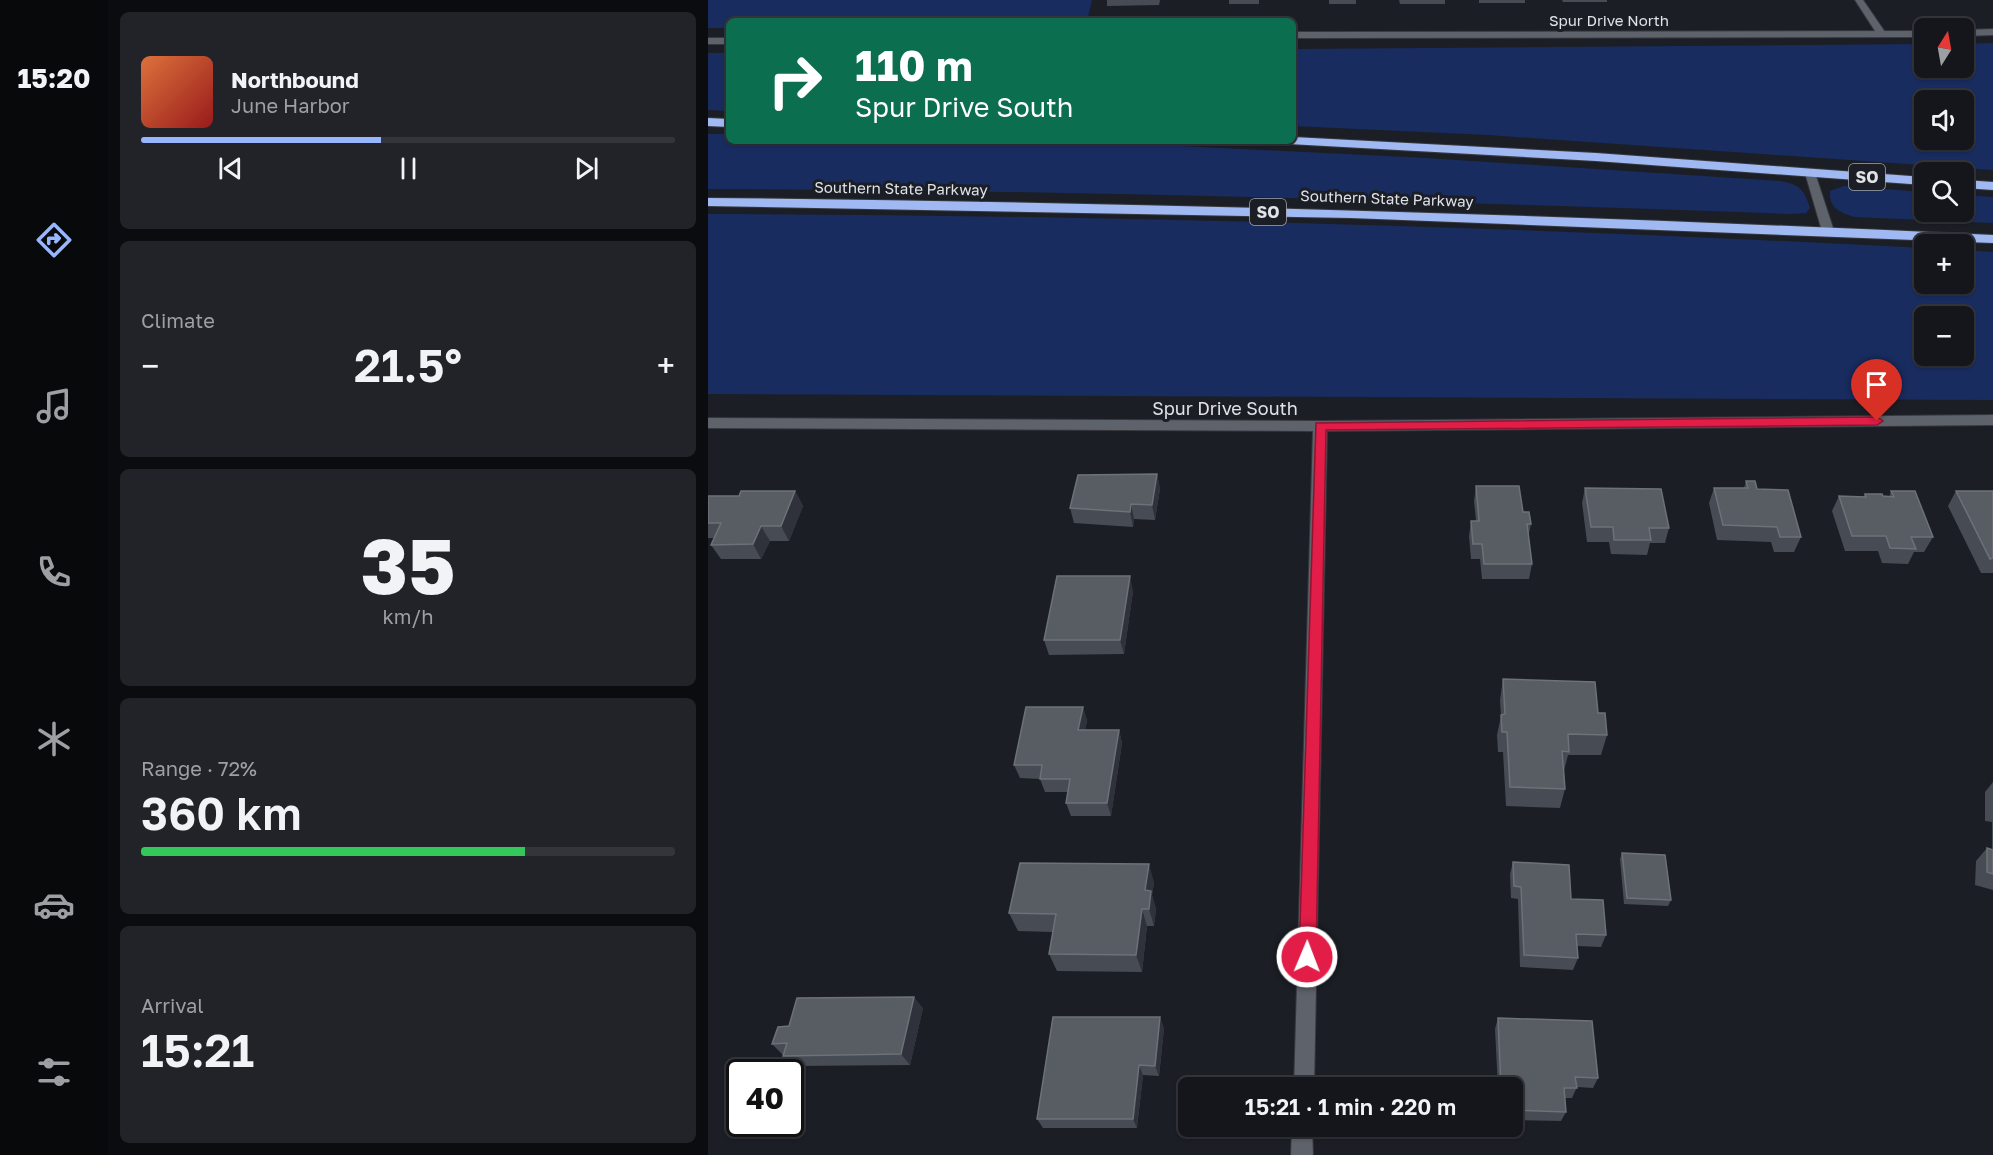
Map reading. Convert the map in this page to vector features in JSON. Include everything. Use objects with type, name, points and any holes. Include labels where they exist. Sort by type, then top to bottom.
[{"type":"highway","points":[[708,122],[726,123]]},
{"type":"highway","name":"SO","points":[[1296,141],[1596,157],[1914,180]]},
{"type":"highway","points":[[1974,185],[1993,186]]},
{"type":"highway","name":"Southern State Parkway","points":[[708,202],[1211,210],[1828,231],[1993,239]]},
{"type":"street","points":[[1859,0],[1882,35]]},
{"type":"street","points":[[1974,33],[1993,32]]},
{"type":"street","name":"Spur Drive North","points":[[1296,35],[1914,34]]},
{"type":"street","points":[[708,41],[726,41]]},
{"type":"street","points":[[1810,173],[1828,231]]},
{"type":"street","name":"Spur Drive South","points":[[708,423],[1320,426],[1993,420]]},
{"type":"street","points":[[1304,1077],[1320,426]]},
{"type":"street","points":[[1302,1137],[1302,1155]]},
{"type":"shaded area","points":[[708,0],[1092,0],[1088,18],[726,18],[726,28],[708,28]]},
{"type":"shaded area","points":[[1993,43],[1993,170],[1974,169],[1974,162],[1914,162],[1914,165],[1488,135],[1296,126],[1296,49],[1914,44],[1914,78],[1974,78],[1974,44]]},
{"type":"shaded area","points":[[708,53],[726,53],[726,111],[708,110]]},
{"type":"shaded area","points":[[708,134],[726,134],[726,144],[1142,144],[1427,158],[1781,181],[1793,184],[1800,189],[1806,196],[1810,208],[1806,213],[1791,214],[1250,197],[708,189]]},
{"type":"shaded area","points":[[1844,186],[1914,191],[1914,220],[1854,217],[1833,205],[1830,191]]},
{"type":"shaded area","points":[[1974,196],[1993,197],[1993,223],[1970,222],[1974,222]]},
{"type":"shaded area","points":[[708,214],[1316,223],[1914,248],[1914,294],[1974,294],[1974,251],[1993,252],[1993,400],[708,394]]},
{"type":"building","points":[[1157,474],[1152,505],[1131,504],[1130,512],[1070,508],[1078,475]]},
{"type":"building","points":[[1746,481],[1755,481],[1757,489],[1788,490],[1801,537],[1780,537],[1777,527],[1723,525],[1714,488],[1748,488]]},
{"type":"building","points":[[1476,486],[1519,486],[1523,512],[1529,512],[1531,524],[1527,524],[1532,564],[1484,564],[1482,544],[1473,544],[1471,521],[1479,521]]},
{"type":"building","points":[[1585,488],[1661,489],[1669,528],[1649,528],[1651,540],[1614,540],[1613,527],[1591,527]]},
{"type":"building","points":[[741,491],[795,491],[781,526],[761,526],[753,544],[711,545],[721,523],[708,523],[708,496],[739,496]]},
{"type":"building","points":[[1891,491],[1915,491],[1933,537],[1911,537],[1916,549],[1890,548],[1886,536],[1852,536],[1839,496],[1866,497],[1865,494],[1882,494],[1894,497]]},
{"type":"building","points":[[1956,491],[1993,491],[1993,558],[1990,559]]},
{"type":"building","points":[[1057,576],[1130,576],[1120,640],[1044,640]]},
{"type":"building","points":[[1503,679],[1595,682],[1598,713],[1605,713],[1607,735],[1568,734],[1569,752],[1562,751],[1565,789],[1510,787],[1507,732],[1502,732],[1501,715],[1505,714]]},
{"type":"building","points":[[1026,707],[1083,707],[1078,730],[1119,730],[1107,803],[1066,803],[1070,779],[1040,779],[1042,765],[1014,765]]},
{"type":"building","points":[[1987,848],[1993,850],[1993,874],[1987,872]]},
{"type":"building","points":[[1622,853],[1665,855],[1671,900],[1627,898]]},
{"type":"building","points":[[1513,862],[1569,865],[1571,899],[1603,900],[1606,935],[1576,934],[1578,958],[1524,955],[1521,887],[1514,886]]},
{"type":"building","points":[[1020,863],[1149,864],[1145,890],[1151,891],[1149,909],[1142,909],[1136,955],[1049,954],[1056,914],[1009,913]]},
{"type":"building","points":[[914,997],[901,1054],[783,1056],[787,1043],[772,1044],[778,1027],[789,1026],[797,998]]},
{"type":"building","points":[[1053,1017],[1160,1017],[1155,1066],[1139,1065],[1133,1119],[1037,1119]]},
{"type":"building","points":[[1498,1018],[1592,1021],[1598,1078],[1575,1077],[1577,1088],[1564,1088],[1566,1112],[1523,1110],[1523,1077],[1501,1077]]},
{"type":"route","points":[[1307,957],[1320,426],[1877,421]]}]
